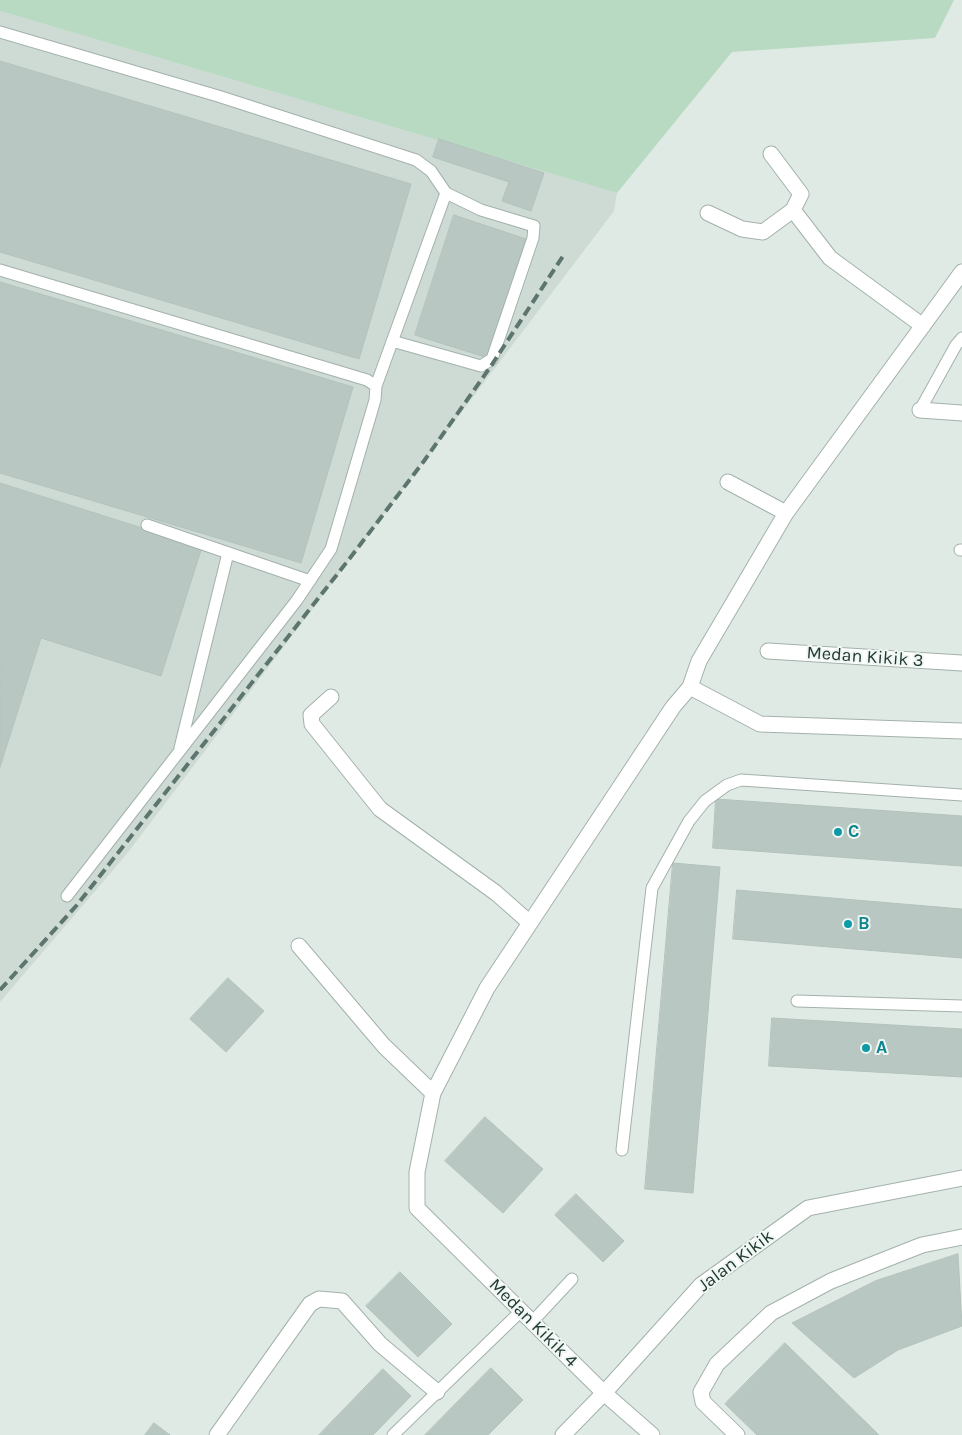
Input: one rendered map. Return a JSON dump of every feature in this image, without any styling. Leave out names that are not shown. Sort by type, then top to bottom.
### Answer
[{"type":"street","points":[[708,213],[742,229],[762,232],[793,210],[801,194],[771,154]]},
{"type":"street","points":[[793,210],[830,258],[923,326]]},
{"type":"street","points":[[299,946],[384,1046],[433,1094],[487,988],[673,707],[690,687],[700,661],[786,513],[962,272]]},
{"type":"street","points":[[920,410],[962,413]]},
{"type":"street","points":[[728,482],[786,513]]},
{"type":"street","name":"Medan Kikik 3","points":[[768,651],[962,663]]},
{"type":"street","points":[[690,687],[760,724],[962,732]]},
{"type":"street","points":[[330,697],[311,715],[312,724],[380,809],[496,893],[530,923]]},
{"type":"street","name":"Medan Kikik 4","points":[[433,1094],[417,1172],[417,1208],[604,1393],[652,1435]]},
{"type":"street","name":"Jalan Kikik","points":[[563,1435],[604,1393],[701,1285],[808,1208],[962,1178]]},
{"type":"street","points":[[737,1435],[703,1402],[702,1392],[717,1364],[772,1313],[840,1278],[922,1245],[962,1237]]},
{"type":"street","points":[[217,1435],[310,1304],[318,1299],[342,1301],[380,1344],[437,1392]]},
{"type":"lane","points":[[0,32],[218,96],[416,160],[431,171],[446,193],[481,210],[534,226],[533,238],[492,359],[481,366],[392,341]]},
{"type":"lane","points":[[67,896],[297,600],[331,549],[374,400],[376,386],[446,193]]},
{"type":"lane","points":[[0,270],[367,380],[376,386]]},
{"type":"lane","points":[[920,410],[962,338]]},
{"type":"lane","points":[[147,525],[310,581]]},
{"type":"lane","points":[[179,753],[228,553]]},
{"type":"lane","points":[[622,1150],[652,888],[689,821],[705,801],[727,784],[741,780],[962,795]]},
{"type":"lane","points":[[797,1001],[962,1006]]},
{"type":"lane","points":[[532,1322],[572,1279]]},
{"type":"lane","points":[[393,1435],[521,1311]]},
{"type":"shaded area","points":[[0,11],[617,193],[614,211],[126,855],[0,1002]]},
{"type":"green space","points":[[0,0],[954,0],[935,38],[732,52],[617,193],[0,11]]},
{"type":"building","points":[[0,61],[411,184],[359,359],[0,252]]},
{"type":"building","points":[[439,139],[544,173],[531,211],[502,201],[509,182],[433,157]]},
{"type":"building","points":[[454,215],[526,239],[488,358],[415,335]]},
{"type":"building","points":[[0,282],[353,387],[301,563],[0,473]]},
{"type":"building","points":[[0,483],[202,547],[161,676],[41,638],[0,767]]},
{"type":"building","name":"C","points":[[716,799],[962,816],[962,866],[713,848]]},
{"type":"building","points":[[673,863],[720,867],[693,1193],[645,1189]]},
{"type":"building","name":"B","points":[[737,890],[962,909],[962,958],[733,939]]},
{"type":"building","points":[[228,978],[264,1011],[226,1052],[190,1019]]},
{"type":"building","name":"A","points":[[772,1018],[962,1029],[962,1077],[769,1066]]},
{"type":"building","points":[[485,1117],[543,1169],[503,1213],[445,1161]]},
{"type":"building","points":[[576,1194],[624,1241],[603,1262],[555,1215]]},
{"type":"building","points":[[958,1254],[962,1326],[898,1350],[854,1378],[792,1323],[875,1281]]},
{"type":"building","points":[[400,1272],[452,1324],[418,1357],[366,1306]]},
{"type":"building","points":[[785,1343],[879,1435],[757,1435],[725,1404]]},
{"type":"building","points":[[491,1368],[523,1400],[488,1435],[425,1435]]},
{"type":"building","points":[[383,1369],[411,1396],[373,1435],[319,1435]]},
{"type":"building","points":[[154,1423],[170,1435],[145,1435]]},
{"type":"railway","points":[[0,990],[77,905],[350,558],[424,461],[491,366],[565,253]]},
{"type":"place","name":"C","points":[[838,832]]},
{"type":"place","name":"B","points":[[848,924]]},
{"type":"place","name":"A","points":[[866,1048]]}]
